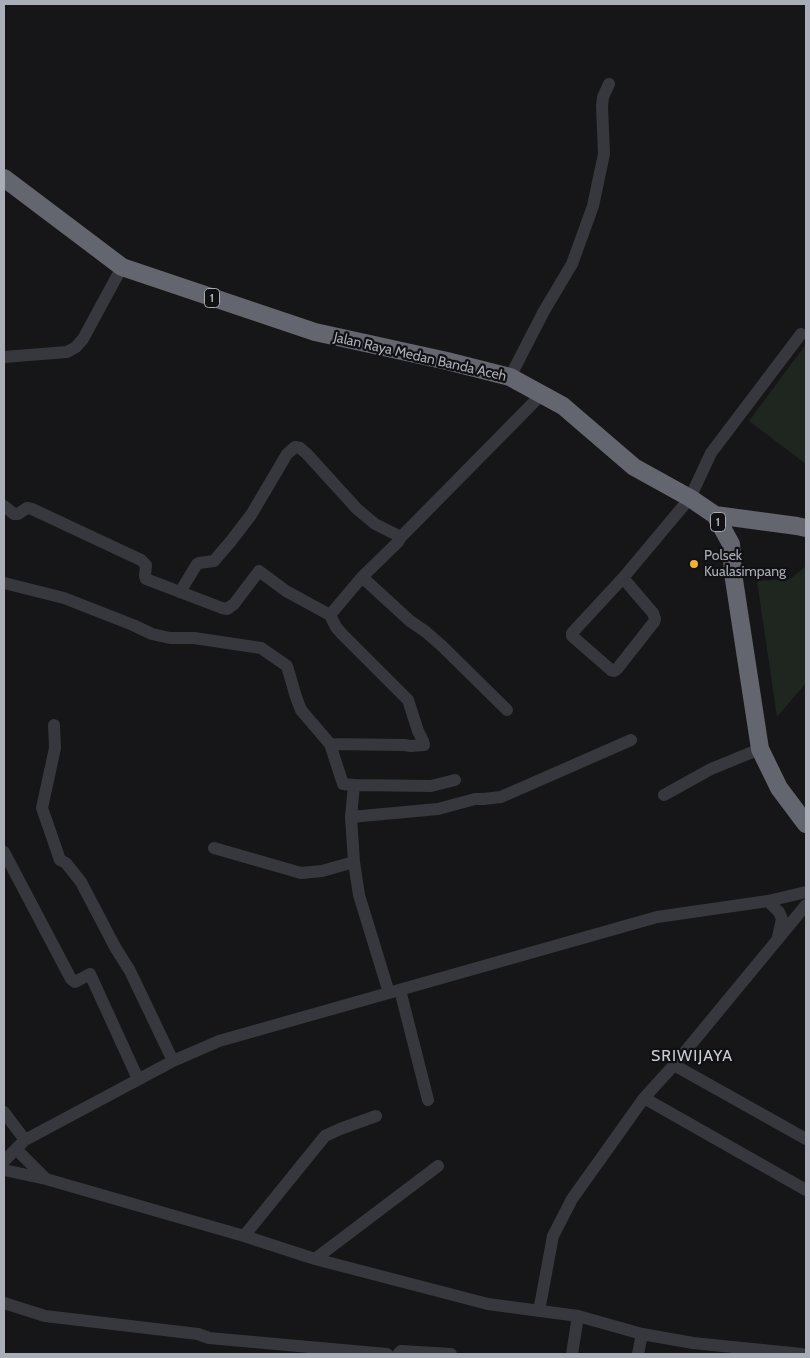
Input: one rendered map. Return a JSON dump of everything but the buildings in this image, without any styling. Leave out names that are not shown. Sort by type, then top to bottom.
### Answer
[{"type":"highway","name":"Jalan Raya Medan Banda Aceh","points":[[4,178],[122,267],[314,332],[510,377],[563,406],[634,467],[690,498],[714,516],[731,544],[733,573],[760,749],[779,788],[806,824]]},
{"type":"highway","points":[[714,516],[806,528]]},
{"type":"highway","points":[[731,544],[752,520]]},
{"type":"street","points":[[510,377],[544,310],[572,264],[594,206],[604,154],[603,97],[609,84]]},
{"type":"street","points":[[4,357],[67,352],[76,347],[83,339],[122,267]]},
{"type":"street","points":[[623,578],[653,613],[655,619],[614,671],[572,634],[623,578],[690,498],[710,453],[801,334]]},
{"type":"street","points":[[330,615],[362,577],[542,394]]},
{"type":"street","points":[[180,592],[197,564],[214,560],[252,515],[287,454],[295,447],[300,448],[307,454],[357,509],[375,524],[401,537]]},
{"type":"street","points":[[4,506],[14,514],[18,514],[25,508],[28,508],[141,560],[146,565],[144,576],[146,579],[227,609],[234,604],[259,571],[286,591],[330,615],[342,634],[408,700],[424,745],[330,744]]},
{"type":"street","points":[[362,577],[410,621],[442,646],[507,710]]},
{"type":"street","points":[[4,583],[64,598],[152,634],[170,638],[194,638],[262,648],[287,666],[301,710],[330,744],[343,784],[431,786],[455,780]]},
{"type":"street","points":[[54,725],[55,748],[42,808],[60,860],[66,863],[81,882],[115,947],[130,971],[172,1061]]},
{"type":"street","points":[[351,818],[438,809],[475,799],[502,797],[631,740]]},
{"type":"street","points":[[664,795],[711,769],[760,749]]},
{"type":"street","points":[[354,785],[351,818],[354,862],[359,895],[394,991],[428,1100]]},
{"type":"street","points":[[214,848],[301,873],[322,871],[354,862]]},
{"type":"street","points":[[4,852],[72,979],[75,982],[90,974],[138,1079]]},
{"type":"street","points":[[4,1162],[20,1144],[172,1061],[219,1041],[657,917],[768,901],[806,892]]},
{"type":"street","points":[[768,901],[779,912],[782,919],[777,940]]},
{"type":"street","points":[[539,1311],[553,1236],[572,1199],[644,1098],[674,1065],[806,905]]},
{"type":"street","points":[[674,1065],[806,1139]]},
{"type":"street","points":[[644,1098],[806,1190]]},
{"type":"street","points":[[4,1112],[20,1144],[46,1179]]},
{"type":"street","points":[[244,1236],[325,1136],[345,1126],[376,1116]]},
{"type":"street","points":[[315,1259],[438,1166]]},
{"type":"street","points":[[4,1170],[46,1179],[244,1236],[315,1259],[488,1304],[578,1316],[642,1334],[693,1343],[802,1354]]},
{"type":"street","points":[[4,1303],[45,1316],[198,1334],[208,1338],[283,1350],[387,1354]]},
{"type":"street","points":[[572,1354],[578,1316]]},
{"type":"street","points":[[638,1354],[642,1334]]},
{"type":"street","points":[[398,1354],[401,1351],[451,1354]]},
{"type":"shaded area","points":[[806,344],[806,464],[749,421]]},
{"type":"shaded area","points":[[806,566],[806,683],[777,717],[757,581],[790,579]]},
{"type":"place","name":"Polsek Kualasimpang","points":[[694,564]]},
{"type":"district","name":"SRIWIJAYA","points":[[692,1056]]}]
